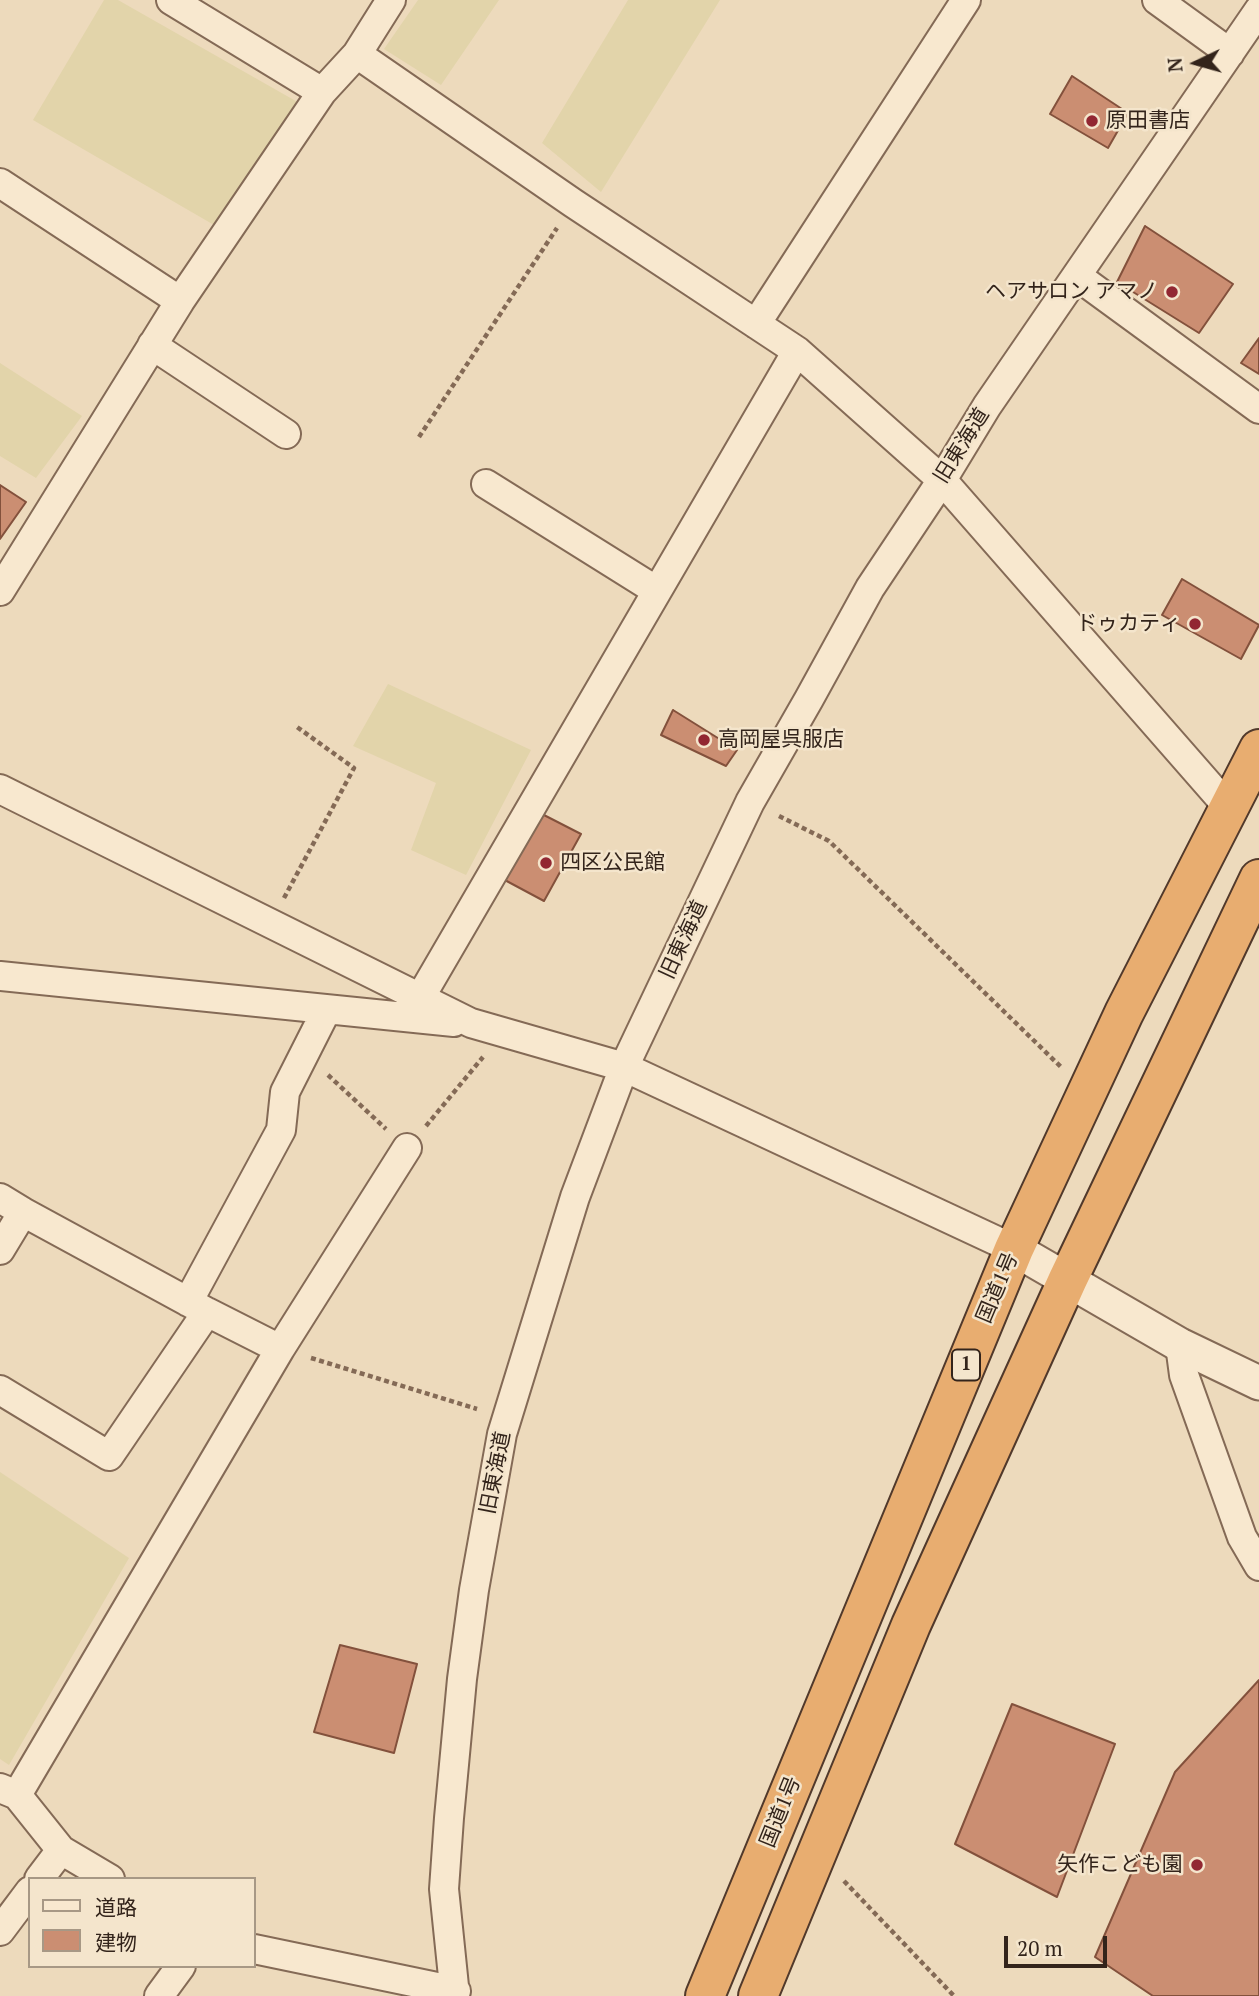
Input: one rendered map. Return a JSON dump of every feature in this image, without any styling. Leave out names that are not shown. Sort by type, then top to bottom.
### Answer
[{"type":"highway","name":"国道1号","points":[[705,1996],[1014,1249],[1124,1013],[1259,749]]},
{"type":"highway","points":[[758,1996],[911,1625],[1068,1279],[1259,879]]},
{"type":"street","points":[[171,0],[322,92]]},
{"type":"street","points":[[0,591],[180,301],[322,92],[357,54],[391,0]]},
{"type":"street","points":[[756,324],[966,0]]},
{"type":"street","points":[[1157,0],[1230,53]]},
{"type":"street","name":"旧東海道","points":[[455,1994],[444,1889],[449,1818],[462,1679],[474,1590],[502,1434],[575,1197],[624,1067],[750,802],[870,588],[942,480],[987,406],[1259,10]]},
{"type":"street","points":[[357,54],[573,204],[797,351],[942,480],[1229,808]]},
{"type":"street","points":[[0,183],[180,301]]},
{"type":"street","points":[[1077,276],[1259,409]]},
{"type":"street","points":[[152,345],[286,434]]},
{"type":"street","points":[[420,998],[797,351]]},
{"type":"street","points":[[485,484],[657,591]]},
{"type":"street","points":[[0,789],[471,1023],[624,1067],[1014,1249],[1180,1345],[1259,1383]]},
{"type":"street","points":[[0,976],[471,1023]]},
{"type":"street","points":[[0,1390],[109,1456],[197,1307],[281,1130],[285,1092],[327,1009]]},
{"type":"street","points":[[107,1877],[61,1850],[8,1792],[407,1148]]},
{"type":"street","points":[[0,1250],[11,1205],[197,1307],[280,1349]]},
{"type":"street","points":[[1180,1345],[1188,1388],[1242,1537],[1259,1566]]},
{"type":"street","points":[[41,1877],[61,1850]]},
{"type":"street","points":[[0,1931],[28,1894]]},
{"type":"street","points":[[256,1950],[455,1994]]},
{"type":"street","points":[[159,1996],[180,1968]]},
{"type":"path","points":[[419,437],[573,204]]},
{"type":"path","points":[[270,924],[354,768],[297,727]]},
{"type":"path","points":[[750,802],[829,841],[1087,1092]]},
{"type":"path","points":[[305,1053],[407,1148],[503,1033]]},
{"type":"path","points":[[280,1349],[507,1419]]},
{"type":"path","points":[[817,1853],[954,1996]]},
{"type":"shaded area","points":[[104,0],[118,0],[301,104],[214,225],[33,120]]},
{"type":"shaded area","points":[[418,0],[499,0],[441,85],[384,49]]},
{"type":"shaded area","points":[[628,0],[720,0],[601,192],[542,143]]},
{"type":"shaded area","points":[[0,363],[82,416],[36,478],[0,456]]},
{"type":"shaded area","points":[[388,684],[531,750],[466,875],[411,850],[436,783],[353,746]]},
{"type":"shaded area","points":[[0,1472],[129,1558],[9,1765],[0,1759]]},
{"type":"building","points":[[1072,76],[1128,113],[1108,148],[1050,114]]},
{"type":"building","points":[[1145,226],[1233,284],[1199,333],[1117,282]]},
{"type":"building","points":[[1259,338],[1259,374],[1241,363]]},
{"type":"building","points":[[0,485],[26,502],[0,539]]},
{"type":"building","points":[[1182,579],[1259,625],[1241,659],[1162,615]]},
{"type":"building","points":[[673,710],[737,750],[726,766],[661,735]]},
{"type":"building","points":[[540,813],[581,834],[544,901],[501,878]]},
{"type":"building","points":[[340,1645],[417,1664],[394,1753],[314,1732]]},
{"type":"building","name":"矢作こども園","points":[[1259,1680],[1259,1996],[1153,1996],[1095,1957],[1175,1772]]},
{"type":"building","points":[[1012,1704],[1115,1744],[1057,1897],[955,1844]]},
{"type":"place","name":"原田書店","points":[[1092,121]]},
{"type":"place","name":"ヘアサロン アマノ","points":[[1172,292]]},
{"type":"place","name":"ドゥカティ","points":[[1195,624]]},
{"type":"place","name":"高岡屋呉服店","points":[[704,740]]},
{"type":"place","name":"四区公民館","points":[[546,863]]},
{"type":"place","name":"矢作こども園","points":[[1197,1865]]}]
